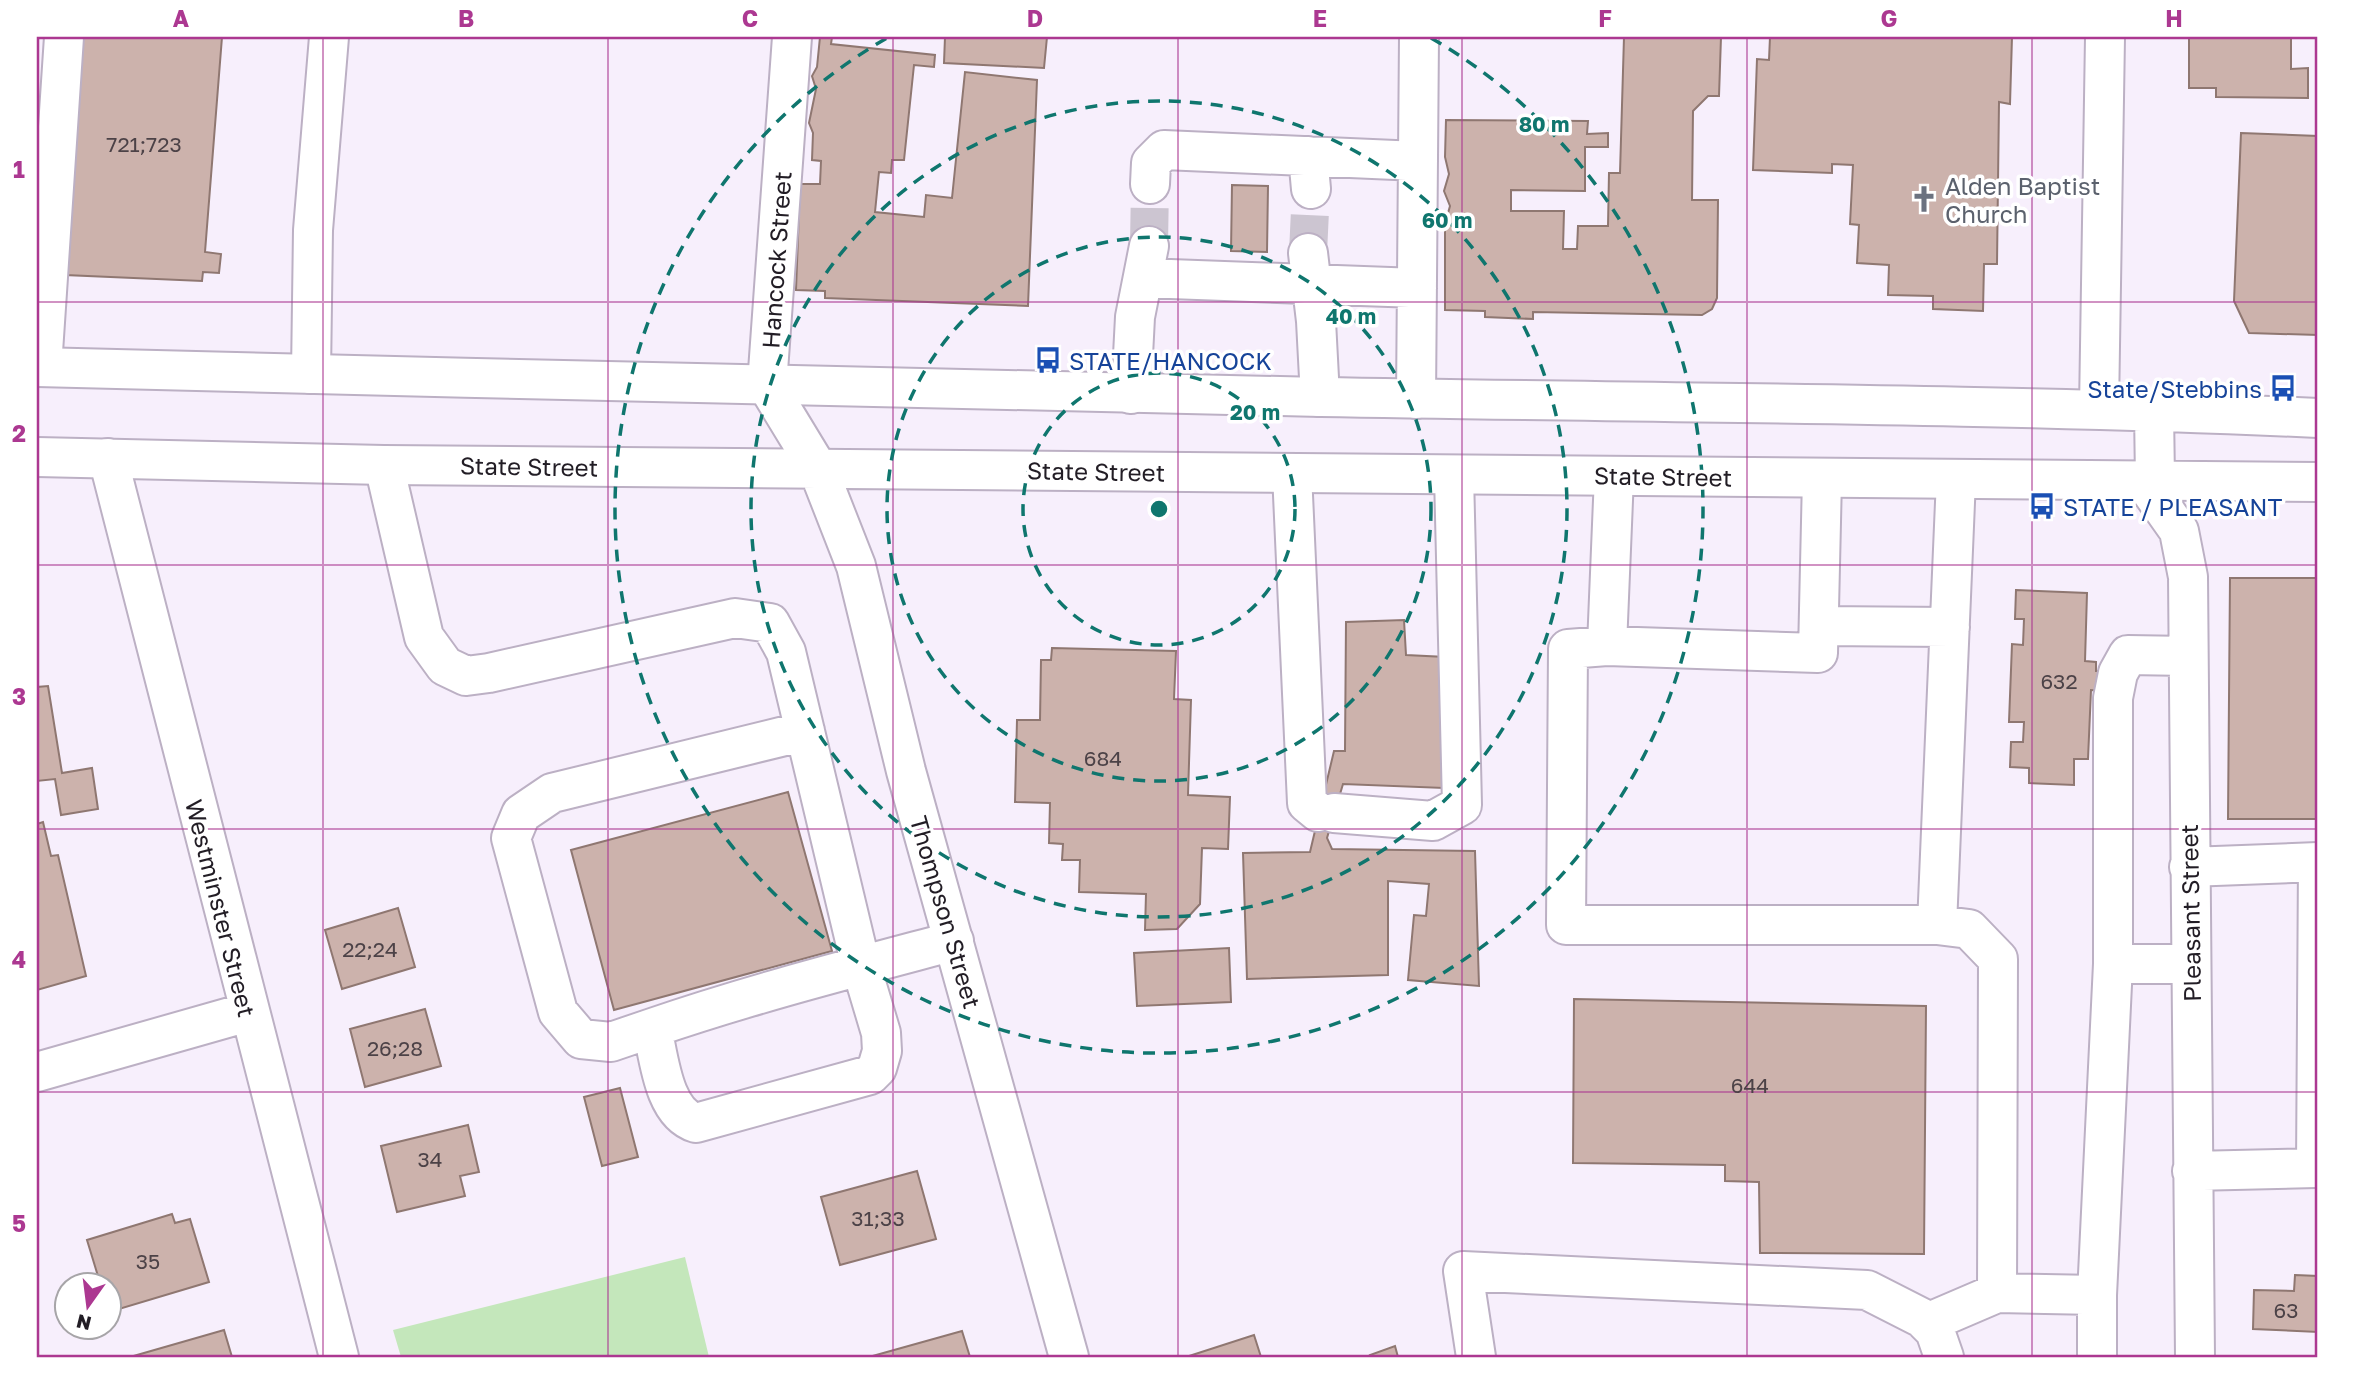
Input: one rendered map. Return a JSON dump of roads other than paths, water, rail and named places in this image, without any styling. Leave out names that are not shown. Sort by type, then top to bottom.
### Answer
[{"type":"main road","points":[[65,37],[39,367],[1131,394],[2099,408],[2318,418]]},
{"type":"main road","points":[[311,374],[313,230],[329,37]]},
{"type":"main road","name":"Hancock Street","points":[[767,385],[792,37]]},
{"type":"main road","points":[[1416,399],[1419,37]]},
{"type":"main road","points":[[2099,408],[2105,37]]},
{"type":"main road","points":[[1150,184],[1151,163],[1164,150],[1310,172],[1418,161]]},
{"type":"main road","points":[[1131,394],[1135,317],[1146,262],[1310,269],[1417,288]]},
{"type":"main road","points":[[1310,269],[1320,397]]},
{"type":"main road","points":[[767,385],[818,469]]},
{"type":"main road","points":[[2149,480],[2154,411]]},
{"type":"main road","name":"State Street","points":[[37,457],[384,465],[2318,482]]},
{"type":"main road","name":"Westminster Street","points":[[108,458],[338,1357]]},
{"type":"main road","points":[[384,465],[424,637],[445,666],[466,676],[735,618],[770,623],[786,652],[881,1042],[880,1059],[870,1075],[695,1123],[682,1119],[673,1105],[652,1028]]},
{"type":"main road","name":"Thompson Street","points":[[818,469],[856,566],[906,771],[1069,1357]]},
{"type":"main road","points":[[1292,473],[1307,803],[1326,813],[1433,821],[1462,805],[1454,475]]},
{"type":"main road","points":[[1607,646],[1614,476]]},
{"type":"main road","points":[[1822,478],[1818,653],[1607,646],[1568,649],[1566,926],[1937,926],[1969,929],[1998,959],[1997,1293]]},
{"type":"main road","points":[[1937,926],[1956,479]]},
{"type":"main road","name":"Pleasant Street","points":[[2149,480],[2179,531],[2188,577],[2195,1357]]},
{"type":"main road","points":[[1819,626],[1950,627]]},
{"type":"main road","points":[[2097,1357],[2096,1295],[2113,964],[2113,698],[2118,673],[2128,655],[2188,656]]},
{"type":"main road","points":[[805,731],[552,793],[521,814],[511,838],[558,1012],[581,1039],[611,1042],[861,966],[954,941]]},
{"type":"main road","points":[[2189,867],[2318,862],[2316,1168],[2192,1171]]},
{"type":"main road","points":[[2113,964],[2190,964]]},
{"type":"main road","points":[[37,1072],[248,1012]]},
{"type":"main road","points":[[1476,1357],[1462,1271],[1867,1290],[1927,1323],[1935,1331],[1944,1357]]},
{"type":"main road","points":[[1927,1323],[1997,1293],[2096,1295]]},
{"type":"tunnel","points":[[1149,246],[1150,184]]},
{"type":"tunnel","points":[[1308,253],[1311,189]]},
{"type":"place","name":"Alden Baptist Church","points":[[1924,199]]},
{"type":"place","name":"STATE/HANCOCK","points":[[1048,360]]},
{"type":"place","name":"State/Stebbins","points":[[2283,388]]},
{"type":"place","name":"STATE / PLEASANT","points":[[2042,506]]}]
